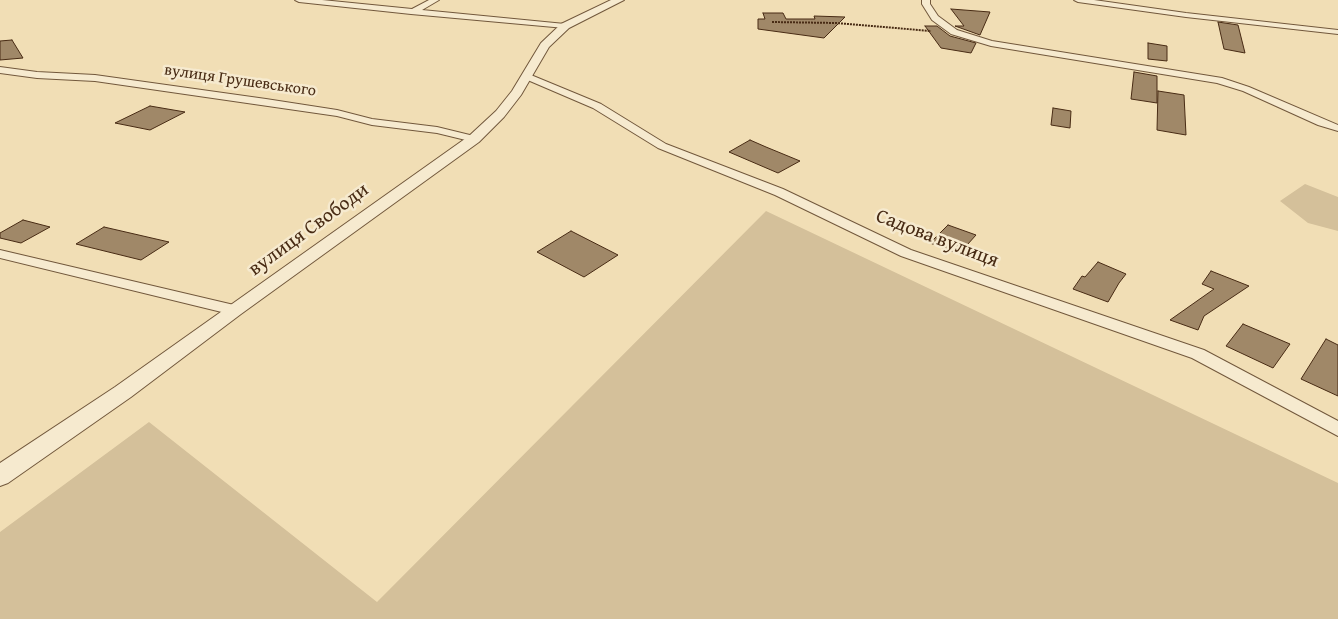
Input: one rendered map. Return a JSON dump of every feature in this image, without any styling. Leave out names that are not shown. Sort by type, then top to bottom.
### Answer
[{"type":"street","points":[[299,0],[565,26]]},
{"type":"street","points":[[411,12],[434,0]]},
{"type":"street","name":"вулиця Свободи","points":[[0,476],[123,392],[234,310],[474,139],[500,114],[545,45],[565,26],[619,0]]},
{"type":"street","points":[[926,0],[926,4],[936,18],[954,32],[991,43],[1219,80],[1246,89],[1322,123],[1338,128]]},
{"type":"street","points":[[1078,0],[1186,15],[1338,32]]},
{"type":"street","name":"вулиця Грушевського","points":[[0,70],[37,75],[95,78],[257,101],[337,113],[372,122],[437,130],[474,139]]},
{"type":"street","name":"Садова вулиця","points":[[526,76],[597,106],[662,146],[779,192],[906,253],[1198,354],[1338,429]]},
{"type":"street","points":[[0,254],[234,310]]},
{"type":"path","points":[[772,22],[836,23],[954,32]]},
{"type":"shaded area","points":[[1305,184],[1338,197],[1338,231],[1308,223],[1280,201]]},
{"type":"shaded area","points":[[766,211],[1338,483],[1338,619],[0,619],[0,532],[149,422],[377,602]]},
{"type":"building","points":[[951,9],[990,12],[980,35],[955,26],[964,26]]},
{"type":"building","points":[[763,13],[783,13],[786,19],[815,19],[814,16],[845,17],[824,38],[758,29],[758,19],[765,19]]},
{"type":"building","points":[[1218,22],[1238,25],[1245,53],[1224,49]]},
{"type":"building","points":[[925,26],[937,26],[950,36],[976,43],[971,53],[941,48]]},
{"type":"building","points":[[12,40],[23,58],[0,60],[0,41]]},
{"type":"building","points":[[1148,43],[1167,46],[1167,61],[1148,59]]},
{"type":"building","points":[[1134,72],[1157,76],[1157,103],[1131,99]]},
{"type":"building","points":[[1158,91],[1184,95],[1186,135],[1157,130]]},
{"type":"building","points":[[150,106],[185,112],[150,130],[115,123]]},
{"type":"building","points":[[1053,108],[1071,111],[1070,128],[1051,125]]},
{"type":"building","points":[[750,140],[800,161],[778,173],[729,152]]},
{"type":"building","points":[[23,220],[50,227],[21,243],[0,238],[0,233]]},
{"type":"building","points":[[948,225],[976,235],[959,254],[930,243]]},
{"type":"building","points":[[104,227],[169,242],[141,260],[76,244]]},
{"type":"building","points":[[571,231],[618,255],[584,277],[537,252]]},
{"type":"building","points":[[1098,262],[1126,274],[1108,302],[1073,289],[1082,276],[1085,277]]},
{"type":"building","points":[[1211,271],[1249,286],[1204,316],[1198,330],[1170,320],[1214,289],[1202,284]]},
{"type":"building","points":[[1243,324],[1290,344],[1273,368],[1226,346]]},
{"type":"building","points":[[1326,339],[1338,345],[1338,396],[1301,379]]}]
